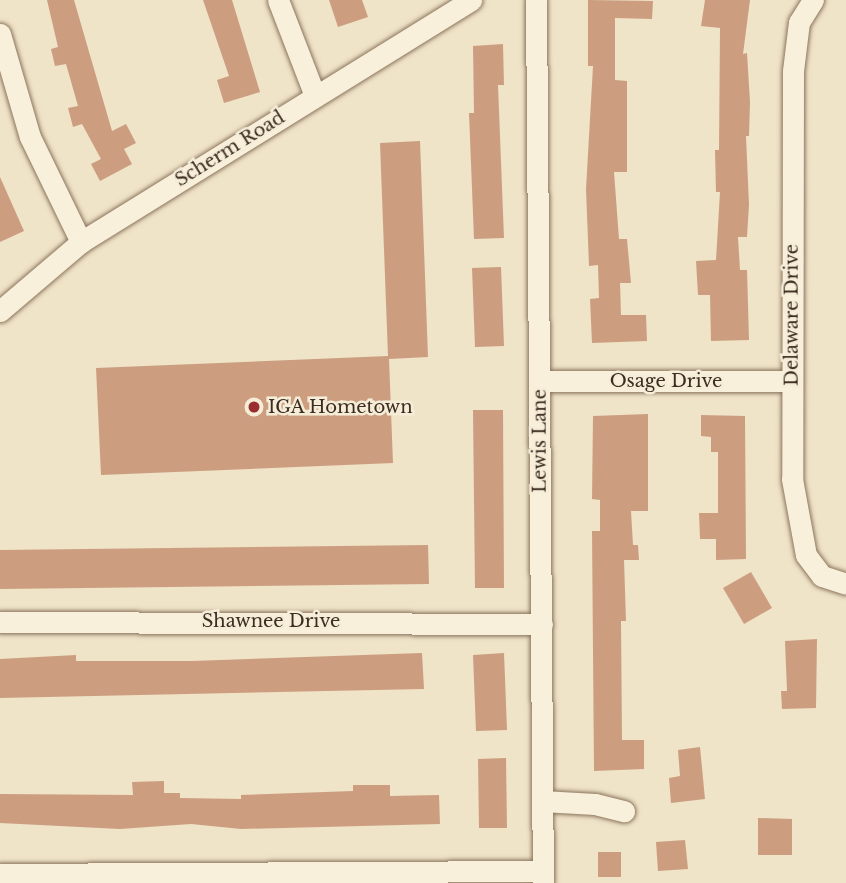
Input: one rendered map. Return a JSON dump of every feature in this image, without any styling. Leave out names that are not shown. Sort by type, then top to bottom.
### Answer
[{"type":"street","points":[[278,0],[315,96]]},
{"type":"street","name":"Scherm Road","points":[[0,311],[81,242],[471,0]]},
{"type":"street","name":"Lewis Lane","points":[[536,0],[543,877]]},
{"type":"street","name":"Delaware Drive","points":[[813,0],[799,22],[793,71],[792,479],[803,547],[821,576],[846,583]]},
{"type":"street","points":[[0,34],[30,136],[81,242]]},
{"type":"street","name":"Osage Drive","points":[[540,381],[792,382]]},
{"type":"street","name":"Shawnee Drive","points":[[0,622],[542,624]]},
{"type":"street","points":[[542,801],[596,804],[624,811]]},
{"type":"street","points":[[0,874],[543,877]]},
{"type":"building","points":[[47,0],[74,0],[112,131],[126,124],[136,143],[124,149],[132,164],[100,181],[91,164],[101,159],[82,124],[73,127],[68,108],[78,106],[66,64],[55,66],[51,49],[58,47]]},
{"type":"building","points":[[203,0],[232,0],[260,92],[224,103],[217,80],[229,76]]},
{"type":"building","points":[[329,0],[362,0],[368,17],[338,27]]},
{"type":"building","points":[[588,0],[653,1],[652,19],[615,18],[615,80],[627,81],[627,172],[614,172],[619,239],[627,239],[631,283],[620,283],[621,315],[646,315],[647,341],[592,343],[590,299],[599,298],[598,265],[589,266],[586,189],[593,66],[588,66]]},
{"type":"building","points":[[705,0],[750,0],[743,54],[747,53],[750,102],[749,136],[746,136],[749,205],[747,237],[738,237],[740,270],[747,270],[749,340],[711,341],[710,295],[698,295],[696,261],[716,260],[720,192],[716,192],[715,150],[719,150],[720,28],[701,26]]},
{"type":"building","points":[[503,44],[504,85],[498,85],[504,238],[474,239],[469,113],[474,113],[473,46]]},
{"type":"building","points":[[420,141],[428,357],[389,359],[393,463],[101,475],[96,368],[388,356],[380,143]]},
{"type":"building","points":[[0,177],[24,231],[0,242]]},
{"type":"building","points":[[501,267],[504,346],[475,347],[472,268]]},
{"type":"building","points":[[473,410],[503,410],[504,588],[475,588]]},
{"type":"building","points":[[648,414],[648,511],[631,511],[633,545],[638,545],[639,560],[624,560],[626,621],[621,621],[622,740],[644,740],[644,769],[594,771],[592,531],[600,531],[600,500],[592,499],[593,416]]},
{"type":"building","points":[[701,415],[745,416],[746,559],[716,560],[716,539],[700,539],[699,513],[718,513],[718,452],[711,452],[711,437],[701,436]]},
{"type":"building","points":[[428,545],[429,584],[0,589],[0,550]]},
{"type":"building","points":[[751,572],[772,608],[744,624],[723,588]]},
{"type":"building","points":[[817,639],[816,708],[782,709],[781,691],[787,691],[785,641]]},
{"type":"building","points":[[422,653],[424,689],[0,698],[0,659],[76,655],[76,661],[192,661]]},
{"type":"building","points":[[504,653],[507,730],[476,731],[473,655]]},
{"type":"building","points":[[700,747],[705,799],[671,803],[669,778],[680,776],[678,750]]},
{"type":"building","points":[[506,758],[507,828],[479,828],[478,759]]},
{"type":"building","points":[[164,781],[164,793],[180,793],[180,798],[241,799],[241,795],[353,791],[353,785],[390,785],[390,796],[439,795],[440,824],[241,829],[191,824],[120,829],[0,823],[0,794],[133,795],[132,782]]},
{"type":"building","points":[[758,818],[792,819],[792,855],[758,855]]},
{"type":"building","points":[[685,840],[688,869],[658,871],[656,842]]},
{"type":"building","points":[[598,852],[621,852],[621,877],[598,877]]},
{"type":"place","name":"IGA Hometown","points":[[254,407]]}]
